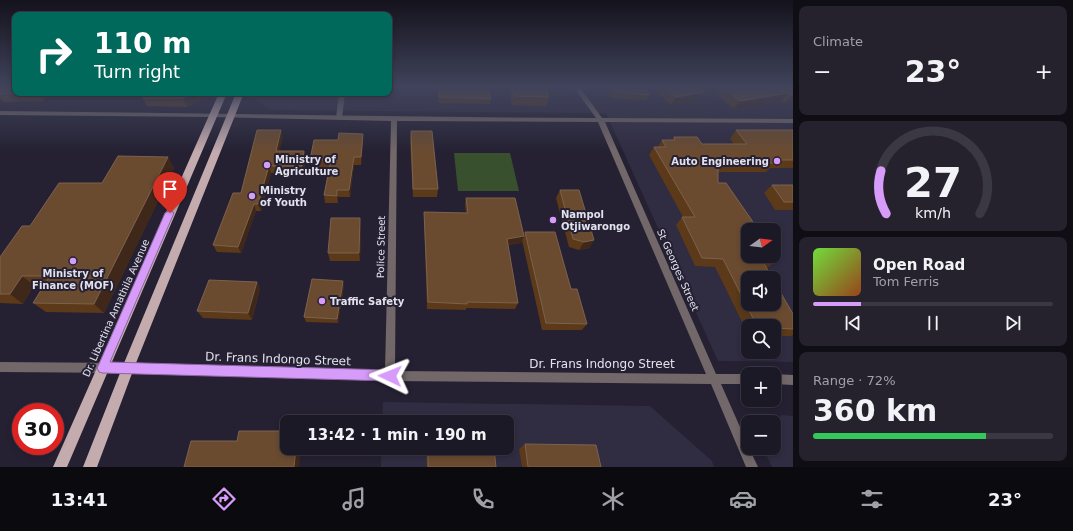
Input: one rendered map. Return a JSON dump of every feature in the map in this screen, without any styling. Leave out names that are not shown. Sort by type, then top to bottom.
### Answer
[{"type":"main road","name":"Dr. Libertina Amathila Avenue","points":[[60,467],[216,108]]},
{"type":"main road","points":[[90,467],[128,368],[234,108]]},
{"type":"street","points":[[339,118],[340,108]]},
{"type":"street","name":"St Georges Street","points":[[592,108],[601,121],[752,467]]},
{"type":"street","points":[[0,113],[213,115],[394,120],[793,122]]},
{"type":"street","name":"Police Street","points":[[390,376],[394,120]]},
{"type":"street","name":"Dr. Frans Indongo Street","points":[[0,367],[128,368],[390,376],[741,379]]},
{"type":"street","points":[[781,379],[793,380]]},
{"type":"shaded area","points":[[267,108],[793,108],[793,362],[718,361],[606,113],[270,110]]},
{"type":"shaded area","points":[[383,402],[650,406],[712,461],[714,467],[381,467],[381,455],[514,455],[514,415],[382,415]]},
{"type":"shaded area","points":[[781,415],[793,416],[793,467],[772,467],[766,455],[781,455]]},
{"type":"green space","points":[[454,153],[510,153],[519,191],[458,191]]},
{"type":"building","points":[[257,130],[281,130],[276,151],[304,151],[302,166],[269,166],[258,204],[254,204],[238,247],[213,245],[233,193],[241,193]]},
{"type":"building","points":[[736,130],[793,130],[793,160],[772,160],[774,163],[715,163],[718,167],[718,183],[726,183],[754,223],[741,223],[741,263],[764,263],[768,271],[741,271],[741,294],[723,259],[702,258],[682,217],[695,217],[654,147],[666,147],[662,140],[675,140],[674,137],[697,137],[702,144],[747,144]]},
{"type":"building","points":[[411,131],[432,131],[438,189],[413,189]]},
{"type":"building","points":[[339,133],[363,134],[361,157],[354,157],[349,190],[337,190],[337,196],[324,195],[331,160],[310,160],[314,140],[338,140]]},
{"type":"building","name":"Ministry of Finance (MOF)","points":[[118,156],[168,157],[94,304],[33,303],[50,276],[22,276],[10,294],[0,294],[0,257],[22,226],[30,226],[59,183],[102,183]]},
{"type":"building","points":[[772,185],[793,185],[793,202],[784,202]]},
{"type":"building","points":[[560,190],[579,190],[594,240],[584,242],[573,239]]},
{"type":"building","points":[[466,198],[515,198],[524,236],[507,239],[518,303],[467,302],[467,304],[428,302],[424,212],[468,213]]},
{"type":"building","points":[[331,218],[360,218],[359,253],[328,253]]},
{"type":"building","points":[[525,232],[555,232],[571,289],[577,289],[587,324],[546,323]]},
{"type":"building","points":[[312,279],[343,281],[337,319],[304,317]]},
{"type":"building","points":[[209,280],[257,282],[248,313],[197,311]]},
{"type":"building","points":[[781,293],[793,314],[793,329],[781,328],[781,319],[753,319],[749,311],[781,311]]},
{"type":"building","points":[[239,431],[280,431],[280,455],[295,455],[294,467],[184,467],[191,441],[237,441]]},
{"type":"building","points":[[525,444],[596,445],[601,467],[528,467]]},
{"type":"building","points":[[428,455],[495,455],[496,467],[428,467]]},
{"type":"place","name":"Auto Engineering","points":[[777,161]]},
{"type":"place","name":"Ministry of Agriculture","points":[[267,165]]},
{"type":"place","name":"Ministry of Youth","points":[[252,196]]},
{"type":"place","name":"Nampol Otjiwarongo","points":[[553,220]]},
{"type":"place","name":"Ministry of Finance (MOF)","points":[[73,261]]},
{"type":"place","name":"Traffic Safety","points":[[322,301]]},
{"type":"route","points":[[170,213],[102,368],[390,376]]}]
